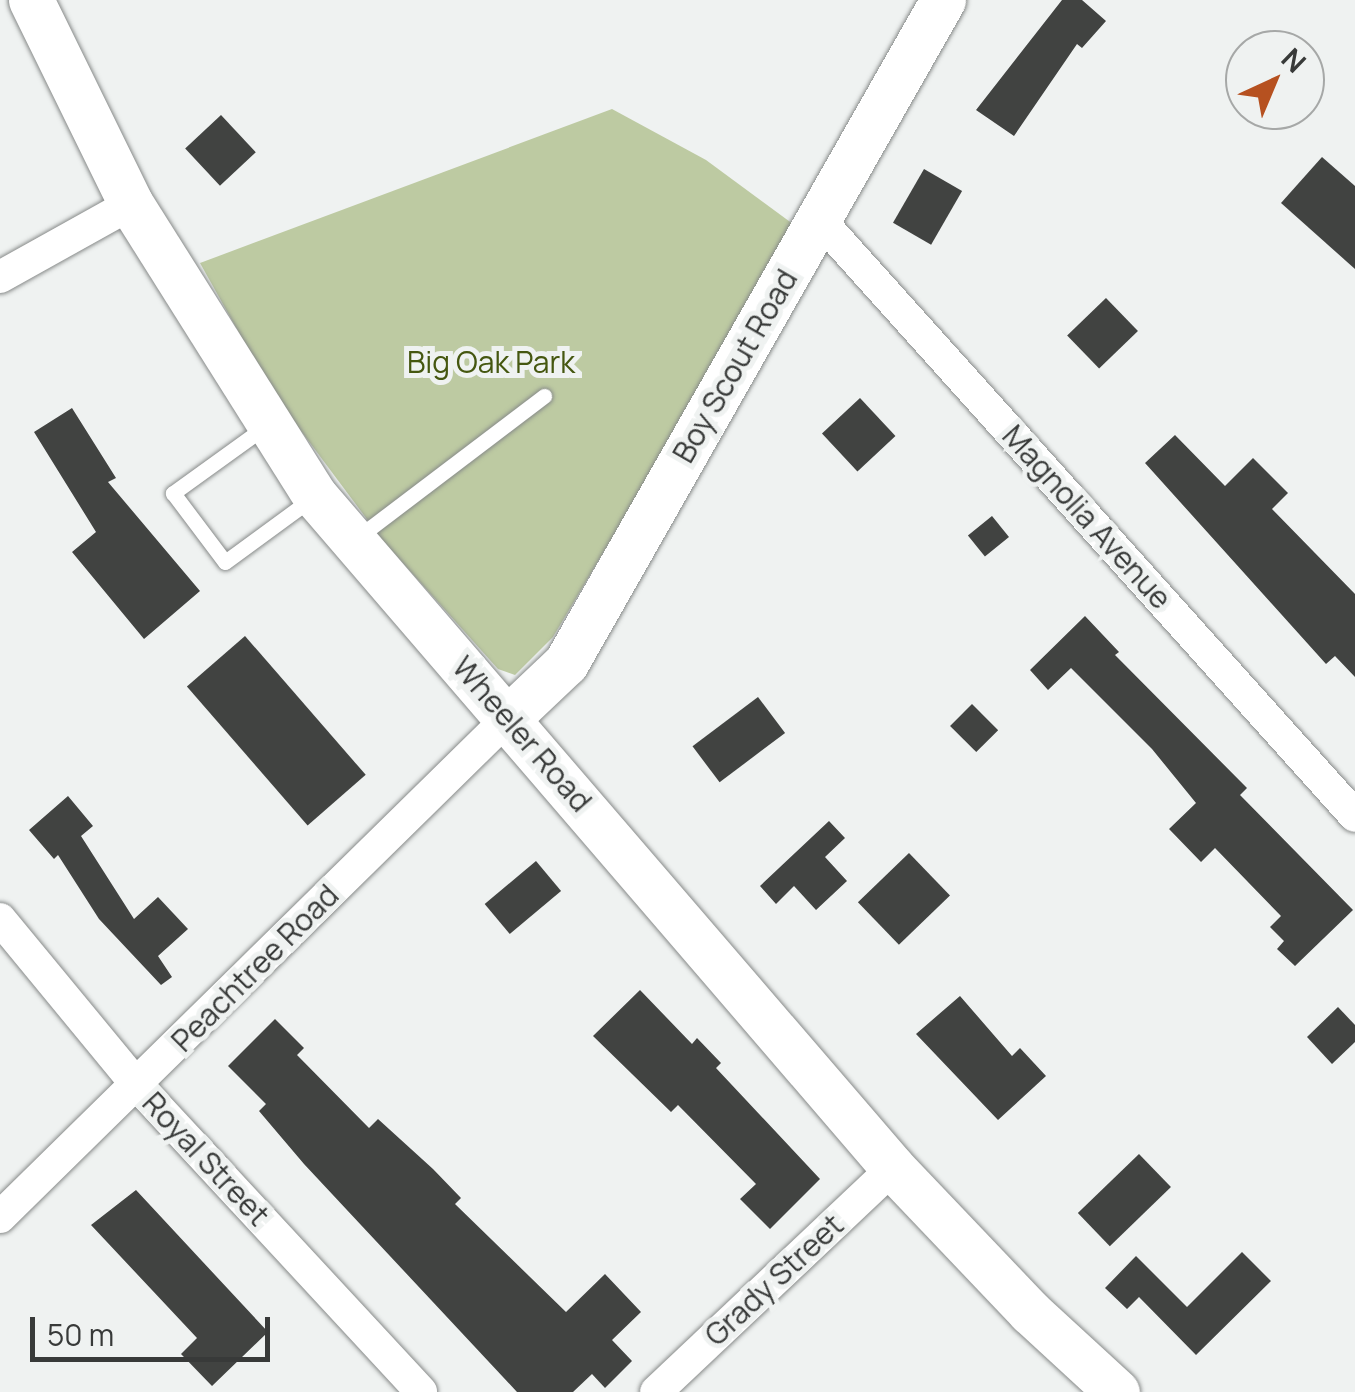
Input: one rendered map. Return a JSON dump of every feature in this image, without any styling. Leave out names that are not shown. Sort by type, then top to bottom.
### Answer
[{"type":"street","name":"Wheeler Road","points":[[31,0],[132,204],[266,426],[315,496],[893,1168],[1030,1312],[1117,1392]]},
{"type":"street","name":"Boy Scout Road","points":[[508,717],[566,663],[944,0]]},
{"type":"street","points":[[0,277],[132,204]]},
{"type":"street","name":"Magnolia Avenue","points":[[820,218],[1355,816]]},
{"type":"street","name":"Peachtree Road","points":[[0,1217],[508,717]]},
{"type":"street","name":"Royal Street","points":[[0,919],[138,1084],[421,1392]]},
{"type":"street","name":"Grady Street","points":[[656,1392],[893,1168]]},
{"type":"lane","points":[[354,540],[544,396]]},
{"type":"lane","points":[[266,426],[174,493],[225,562],[315,496]]},
{"type":"green space","name":"Big Oak Park","points":[[612,109],[706,160],[797,227],[553,637],[515,675],[498,669],[384,542],[272,392],[200,263]]},
{"type":"building","points":[[1062,0],[1082,0],[1106,21],[1082,48],[1077,44],[1014,136],[976,110]]},
{"type":"building","points":[[221,115],[256,152],[220,186],[185,148]]},
{"type":"building","points":[[1322,157],[1355,186],[1355,269],[1281,203]]},
{"type":"building","points":[[924,169],[962,191],[931,245],[893,223]]},
{"type":"building","points":[[1106,298],[1138,331],[1099,369],[1067,336]]},
{"type":"building","points":[[860,398],[895,436],[857,471],[822,433]]},
{"type":"building","points":[[72,408],[116,478],[108,482],[200,591],[144,639],[72,552],[96,532],[34,432]]},
{"type":"building","points":[[1175,435],[1225,486],[1253,458],[1288,493],[1272,509],[1355,594],[1355,677],[1335,656],[1326,664],[1145,463]]},
{"type":"building","points":[[992,516],[1009,537],[985,556],[968,536]]},
{"type":"building","points":[[1085,616],[1119,652],[1115,655],[1247,788],[1240,795],[1353,910],[1295,966],[1277,949],[1284,941],[1270,927],[1281,916],[1215,848],[1201,862],[1169,829],[1196,803],[1152,749],[1071,668],[1048,690],[1030,670]]},
{"type":"building","points":[[245,636],[366,775],[308,825],[187,687]]},
{"type":"building","points":[[758,697],[785,733],[720,782],[693,746]]},
{"type":"building","points":[[972,704],[998,730],[976,752],[950,726]]},
{"type":"building","points":[[68,796],[93,826],[81,836],[134,919],[158,897],[188,929],[158,956],[172,977],[161,985],[99,919],[58,855],[54,859],[29,830]]},
{"type":"building","points":[[829,821],[845,838],[825,857],[847,881],[816,910],[794,886],[776,904],[760,886]]},
{"type":"building","points":[[909,853],[950,895],[899,945],[858,902]]},
{"type":"building","points":[[536,861],[561,891],[510,934],[485,904]]},
{"type":"building","points":[[640,990],[692,1044],[697,1038],[721,1063],[716,1068],[820,1179],[770,1229],[740,1199],[756,1184],[678,1105],[671,1112],[593,1036]]},
{"type":"building","points":[[960,996],[1012,1056],[1020,1048],[1046,1076],[998,1120],[916,1034]]},
{"type":"building","points":[[1338,1007],[1355,1025],[1355,1042],[1332,1064],[1307,1037]]},
{"type":"building","points":[[275,1019],[304,1048],[297,1055],[369,1128],[378,1119],[433,1169],[461,1198],[455,1204],[566,1312],[605,1274],[641,1312],[612,1340],[632,1361],[605,1388],[592,1374],[573,1392],[517,1392],[304,1164],[259,1111],[266,1104],[228,1066]]},
{"type":"building","points":[[1139,1154],[1171,1187],[1110,1246],[1078,1213]]},
{"type":"building","points":[[136,1190],[268,1332],[212,1386],[181,1354],[197,1338],[91,1225]]},
{"type":"building","points":[[1242,1252],[1271,1281],[1196,1355],[1139,1297],[1127,1309],[1105,1288],[1136,1256],[1187,1307]]}]
